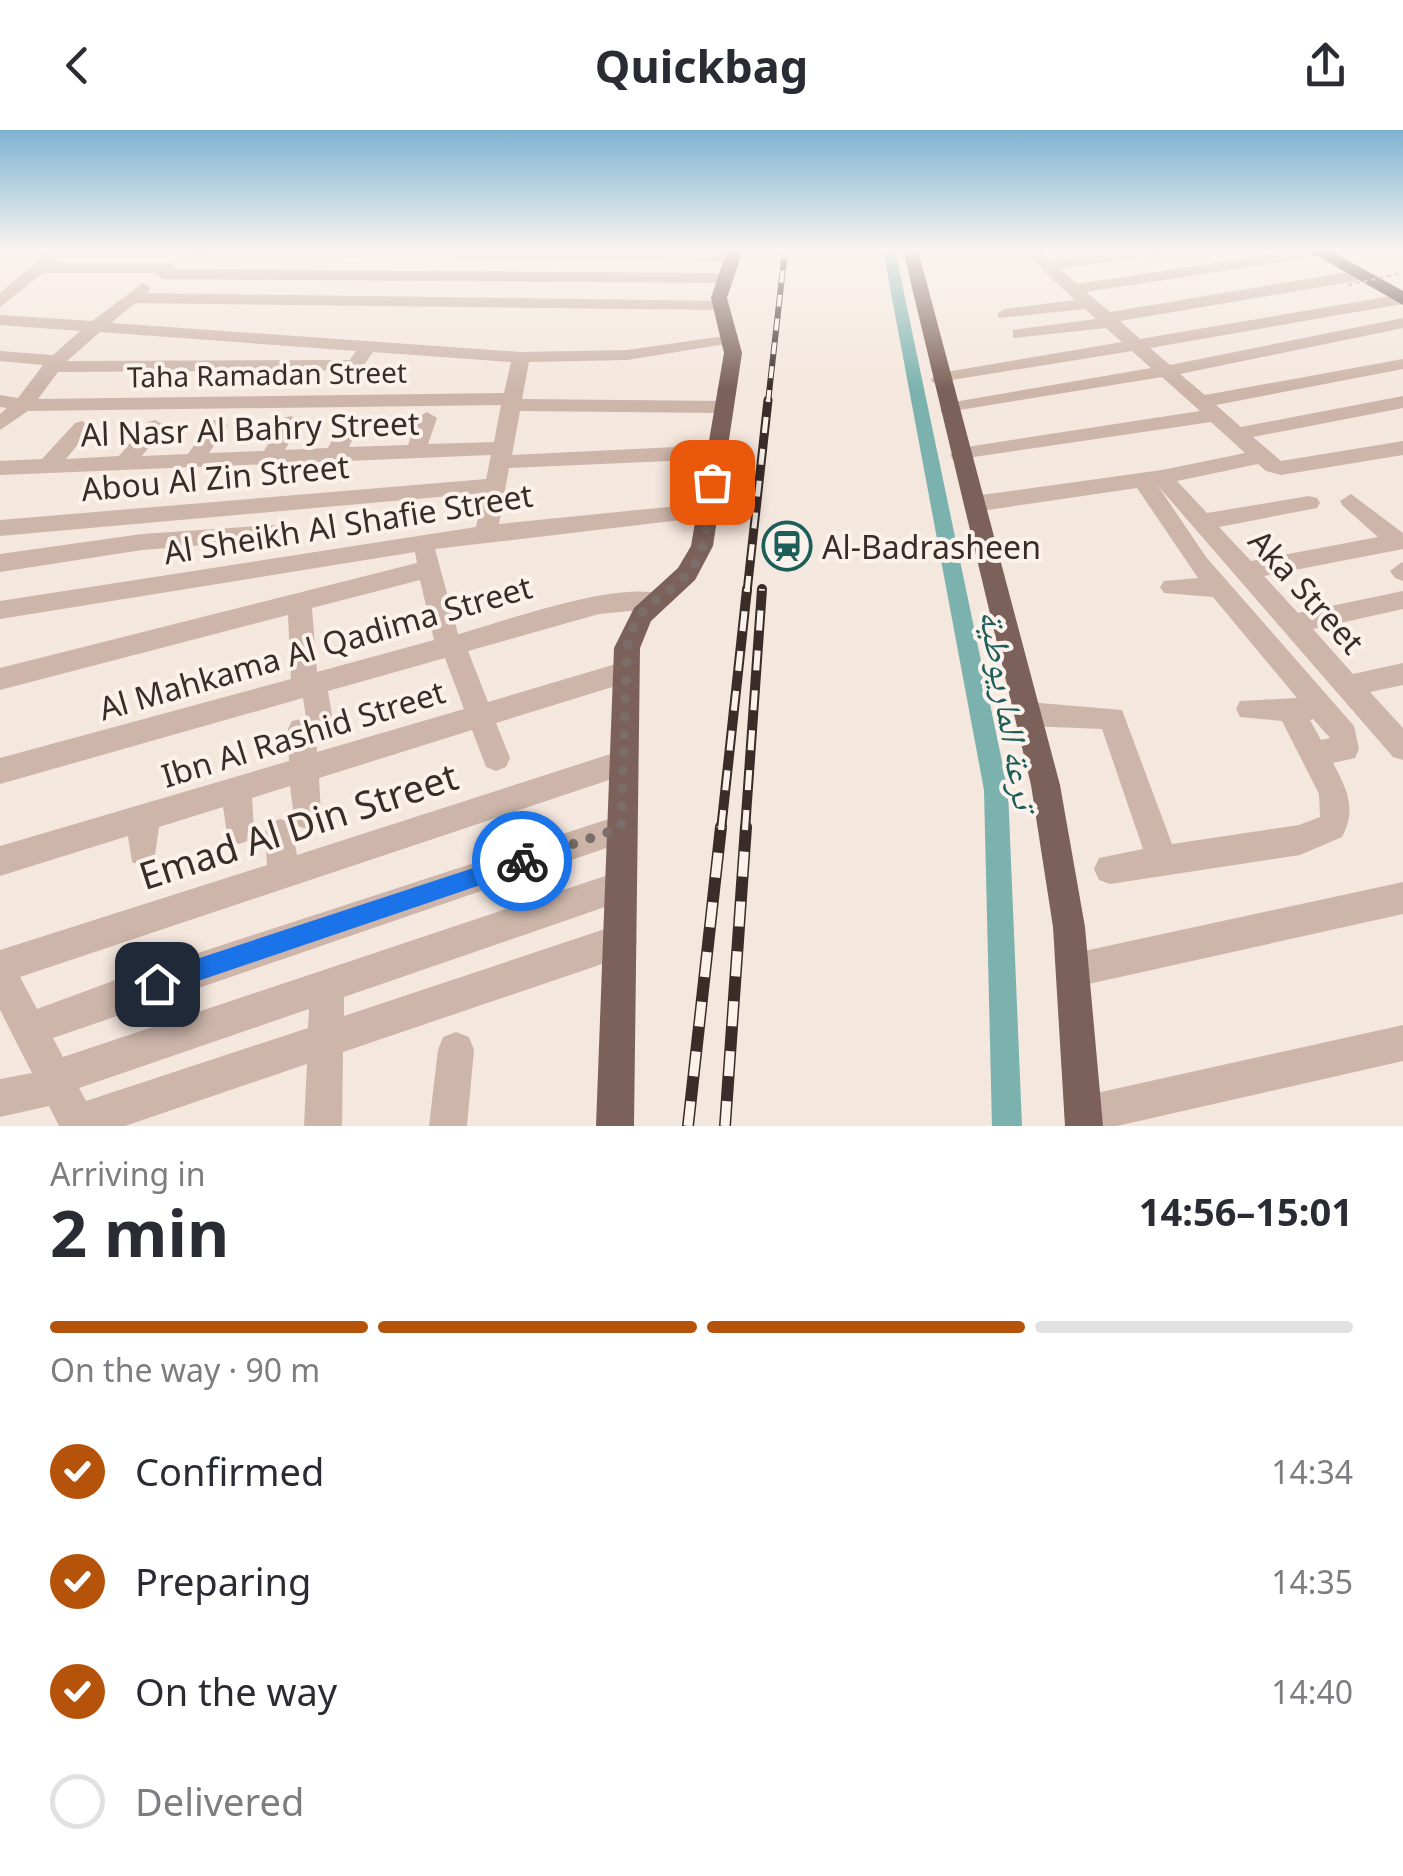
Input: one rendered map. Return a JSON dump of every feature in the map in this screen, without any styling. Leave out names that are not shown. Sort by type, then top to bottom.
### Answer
[{"type":"main road","points":[[616,1126],[626,672],[632,628],[651,601],[692,569],[702,546],[723,407],[727,296]]},
{"type":"main road","points":[[921,296],[1028,714],[1060,859],[1074,970],[1083,1120]]},
{"type":"street","points":[[252,300],[255,296]]},
{"type":"street","points":[[1083,296],[1270,462]]},
{"type":"street","points":[[1019,334],[1253,296]]},
{"type":"street","points":[[0,424],[92,327],[130,298],[725,320]]},
{"type":"street","points":[[940,379],[1143,350],[1402,299]]},
{"type":"street","points":[[1005,314],[1090,303]]},
{"type":"street","points":[[456,317],[725,320]]},
{"type":"street","points":[[0,320],[521,357],[626,355],[725,320]]},
{"type":"street","points":[[948,409],[1166,371],[1403,323]]},
{"type":"street","points":[[275,366],[289,341]]},
{"type":"street","points":[[0,356],[54,364],[357,365],[368,346]]},
{"type":"street","points":[[1143,350],[1193,347]]},
{"type":"street","points":[[486,533],[521,357]]},
{"type":"street","points":[[960,454],[1208,409],[1403,364]]},
{"type":"street","name":"Taha Ramadan Street","points":[[0,401],[512,402],[723,407]]},
{"type":"street","points":[[1236,434],[1403,402]]},
{"type":"street","points":[[416,451],[427,418]]},
{"type":"street","points":[[271,457],[291,422]]},
{"type":"street","points":[[194,460],[218,425]]},
{"type":"street","points":[[336,454],[349,425]]},
{"type":"street","points":[[125,463],[155,426]]},
{"type":"street","points":[[48,466],[82,427]]},
{"type":"street","points":[[974,504],[1270,462],[1403,448]]},
{"type":"street","name":"Al Nasr Al Bahry Street","points":[[0,468],[416,451],[501,455],[716,452]]},
{"type":"street","points":[[1152,478],[1159,509],[1219,588],[1344,735],[1345,749],[1313,753]]},
{"type":"street","name":"Aka Street","points":[[1152,478],[1202,522],[1403,748]]},
{"type":"street","name":"Abou Al Zin Street","points":[[0,528],[495,485]]},
{"type":"street","points":[[1351,501],[1401,541]]},
{"type":"street","points":[[1202,522],[1309,502]]},
{"type":"street","name":"Al Sheikh Al Shafie Street","points":[[0,610],[426,556],[486,533],[707,510]]},
{"type":"street","points":[[0,564],[142,542],[275,534]]},
{"type":"street","points":[[1245,571],[1401,541]]},
{"type":"street","points":[[0,680],[299,602],[426,556],[451,645],[496,758]]},
{"type":"street","points":[[1172,587],[1219,588]]},
{"type":"street","points":[[1293,624],[1403,600]]},
{"type":"street","name":"Al Mahkama Al Qadima Street","points":[[0,771],[599,605],[651,601]]},
{"type":"street","points":[[299,602],[309,684],[310,722],[304,769],[306,815]]},
{"type":"street","name":"Ibn Al Rashid Street","points":[[0,861],[626,672]]},
{"type":"street","points":[[1348,686],[1403,674]]},
{"type":"street","points":[[1250,708],[1323,710]]},
{"type":"street","points":[[1110,869],[1300,840],[1331,827],[1338,806],[1290,710]]},
{"type":"street","points":[[1028,714],[1112,718],[1162,860]]},
{"type":"street","name":"Emad Al Din Street","points":[[0,970],[622,763]]},
{"type":"street","points":[[237,789],[239,830]]},
{"type":"street","points":[[143,851],[144,817]]},
{"type":"street","points":[[31,1030],[121,995],[621,828]]},
{"type":"street","points":[[280,834],[283,874]]},
{"type":"street","points":[[0,1098],[620,887]]},
{"type":"street","points":[[1074,970],[1403,898]]},
{"type":"street","points":[[0,970],[79,1124],[620,942]]},
{"type":"street","points":[[324,1126],[327,986]]},
{"type":"street","points":[[1083,1120],[1403,1043]]},
{"type":"street","points":[[448,1126],[456,1050]]},
{"type":"waterway","name":"ترعة الماريوطية","points":[[898,296],[996,790],[1007,1126]]},
{"type":"railway","points":[[768,402],[780,296]]},
{"type":"railway","points":[[747,592],[768,400]]},
{"type":"railway","points":[[721,830],[747,589]]},
{"type":"railway","points":[[745,830],[762,589]]},
{"type":"railway","points":[[688,1126],[721,827]]},
{"type":"railway","points":[[725,1126],[746,827]]},
{"type":"way so far","points":[[522,861],[621,828],[627,648],[632,628],[651,601],[692,569],[699,557],[712,482]]},
{"type":"place","name":"Al-Badrasheen","points":[[787,546]]},
{"type":"route","points":[[157,984],[522,861]]}]
